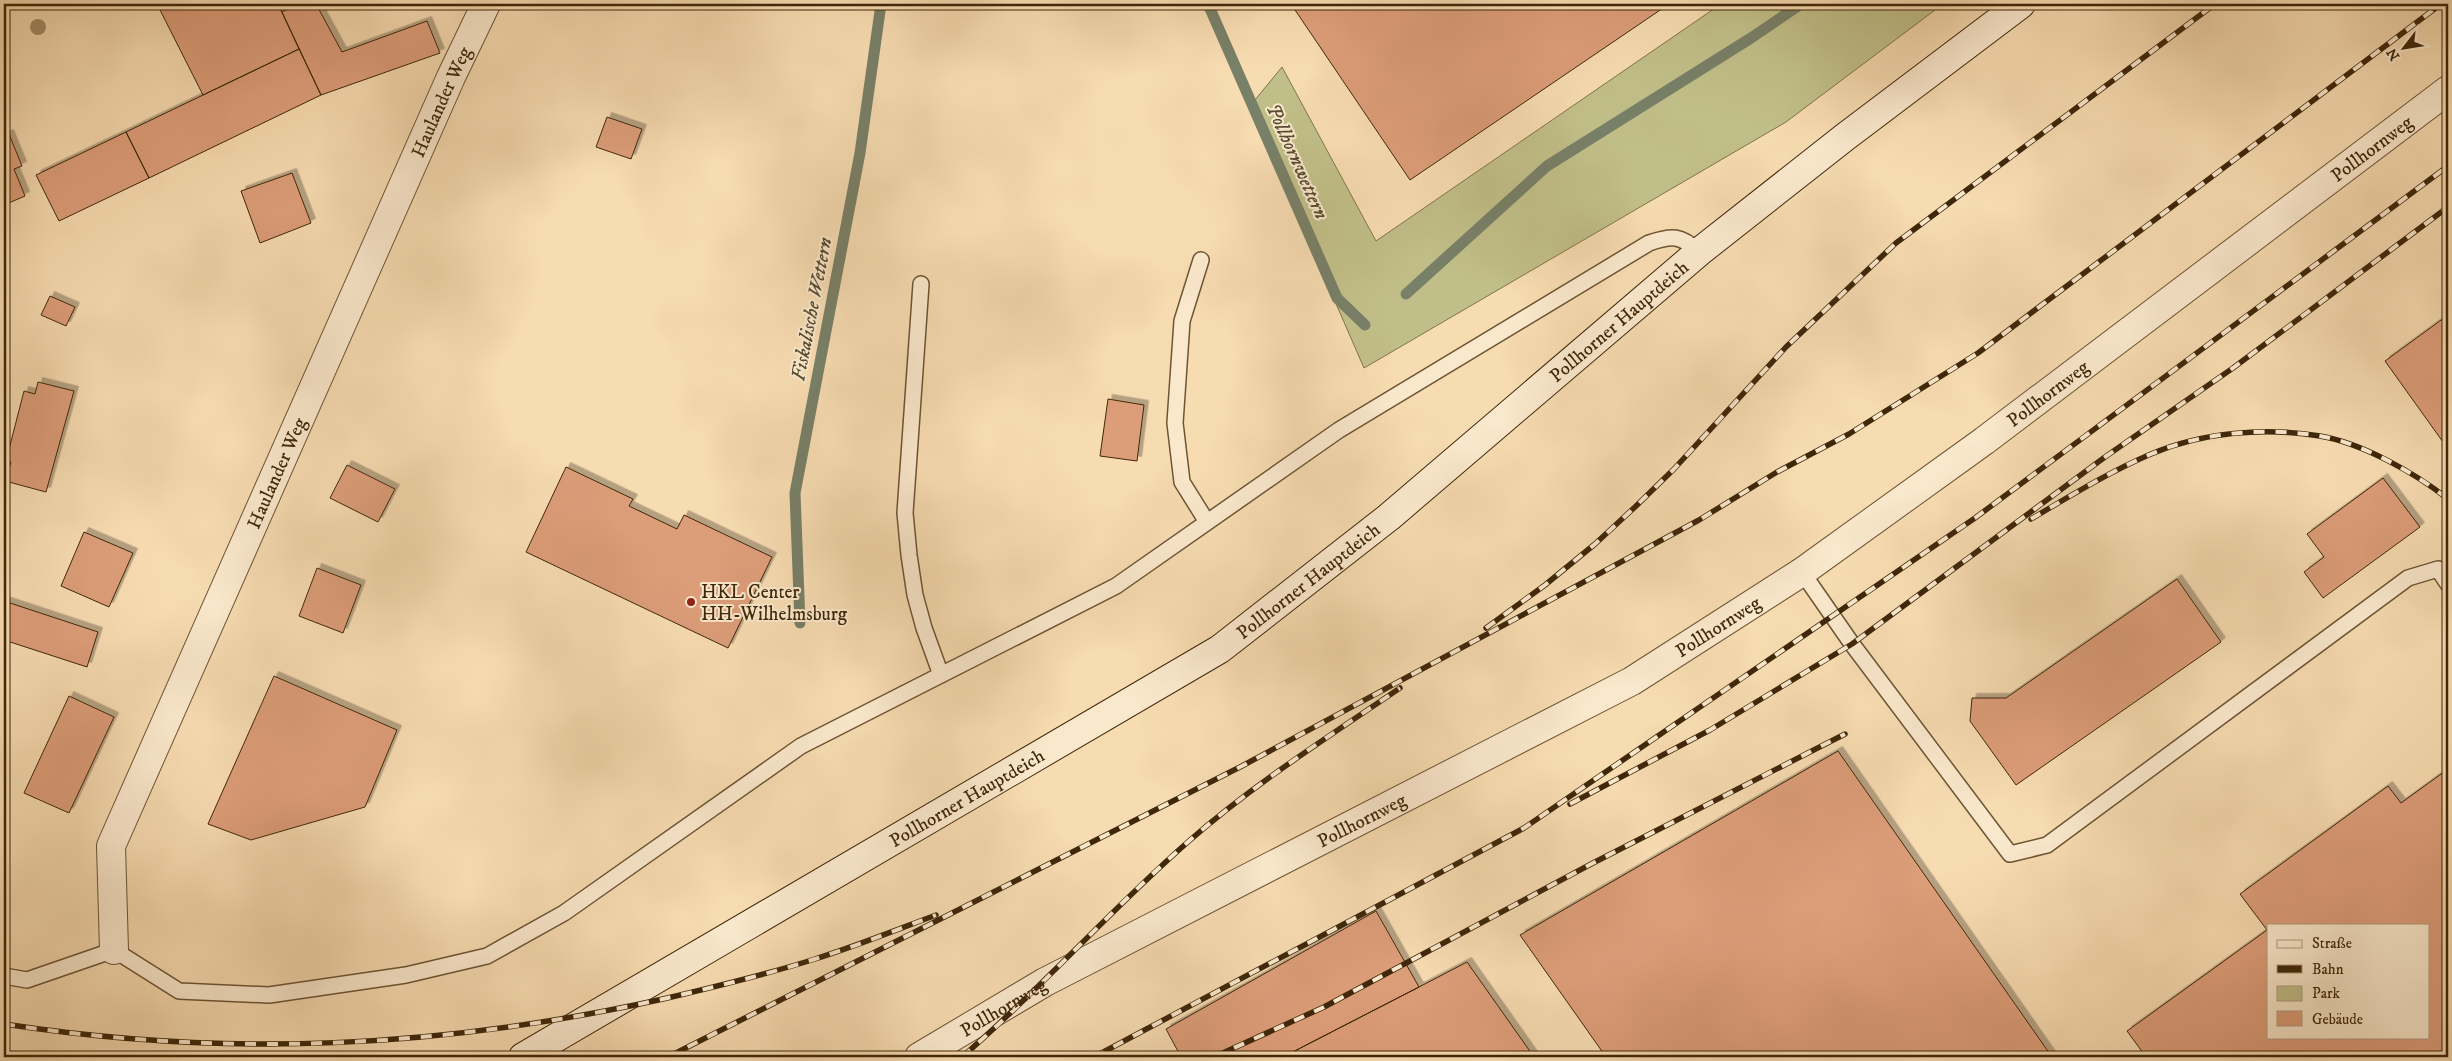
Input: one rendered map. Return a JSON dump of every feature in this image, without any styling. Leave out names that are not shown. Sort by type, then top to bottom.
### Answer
[{"type":"street","name":"Haulander Weg","points":[[114,950],[111,846],[451,77],[486,4]]},
{"type":"street","name":"Pollhorner Hauptdeich","points":[[523,1057],[1220,649],[1390,517],[1699,252],[1845,137],[2021,4]]},
{"type":"street","name":"Pollhornweg","points":[[919,1057],[1045,982],[1632,681],[1802,572],[1984,441],[2448,90]]},
{"type":"lane","points":[[4,976],[27,980],[114,950],[180,991],[269,995],[406,975],[487,956],[564,913],[801,746],[1116,586],[1338,430],[1649,243],[1667,237],[1686,239],[1699,252]]},
{"type":"lane","points":[[1201,260],[1182,321],[1174,423],[1182,482],[1207,522]]},
{"type":"lane","points":[[921,284],[906,513],[909,556],[916,595],[924,628],[941,675]]},
{"type":"lane","points":[[1802,572],[1852,644],[2010,854],[2046,845],[2408,578],[2438,569],[2448,584]]},
{"type":"green space","points":[[1721,4],[1943,4],[1786,122],[1364,368],[1250,106],[1282,67],[1376,241]]},
{"type":"building","points":[[157,4],[278,4],[299,49],[203,95]]},
{"type":"building","points":[[298,4],[316,4],[342,52],[427,21],[440,53],[321,95],[282,12]]},
{"type":"building","points":[[1291,4],[1669,4],[1410,180]]},
{"type":"building","points":[[299,49],[321,95],[149,178],[126,132]]},
{"type":"building","points":[[607,117],[642,129],[631,159],[596,147]]},
{"type":"building","points":[[126,132],[149,178],[59,221],[36,175]]},
{"type":"building","points":[[9,134],[22,166],[14,169],[25,196],[4,205],[4,136]]},
{"type":"building","points":[[292,173],[311,223],[260,243],[241,191]]},
{"type":"building","points":[[50,296],[75,307],[66,326],[41,315]]},
{"type":"building","points":[[2448,315],[2448,449],[2385,361]]},
{"type":"building","points":[[38,382],[74,391],[46,492],[5,481],[11,462],[6,461],[24,391],[35,394]]},
{"type":"building","points":[[1108,399],[1144,405],[1137,461],[1100,456]]},
{"type":"building","points":[[347,465],[395,489],[378,522],[330,498]]},
{"type":"building","name":"HKL Center HH-Wilhelmsburg","points":[[566,467],[633,499],[629,506],[677,529],[684,515],[772,557],[728,648],[526,552]]},
{"type":"building","points":[[2383,478],[2420,527],[2323,598],[2304,572],[2324,557],[2307,534]]},
{"type":"building","points":[[84,532],[133,553],[109,607],[61,586]]},
{"type":"building","points":[[317,568],[361,585],[343,633],[299,616]]},
{"type":"building","points":[[2177,579],[2221,642],[2016,785],[1970,721],[1972,698],[2006,698]]},
{"type":"building","points":[[4,601],[98,632],[87,667],[4,640]]},
{"type":"building","points":[[274,676],[397,730],[365,807],[251,840],[208,824]]},
{"type":"building","points":[[69,696],[114,717],[69,813],[24,793]]},
{"type":"building","points":[[1838,751],[2052,1057],[1606,1057],[1520,935]]},
{"type":"building","points":[[2448,769],[2448,1057],[2146,1057],[2127,1031],[2267,930],[2240,894],[2388,786],[2401,803]]},
{"type":"building","points":[[1376,911],[1419,987],[1283,1057],[1181,1057],[1166,1029]]},
{"type":"building","points":[[1467,962],[1534,1057],[1283,1057],[1419,987]]},
{"type":"waterway","name":"Fiskalische Wettern","points":[[800,623],[795,493],[860,153],[881,4]]},
{"type":"waterway","name":"Pollhornwettern","points":[[1208,4],[1337,298],[1365,325]]},
{"type":"waterway","points":[[1406,294],[1547,166],[1751,38],[1801,4]]},
{"type":"railway","points":[[1486,628],[1545,585],[1595,544],[1635,507],[1674,469],[1786,347],[1896,243],[2215,4]]},
{"type":"railway","points":[[668,1057],[1242,766],[1699,520],[1777,472],[1849,434],[1978,353],[2441,4]]},
{"type":"railway","points":[[1094,1057],[1524,828],[1975,518],[2448,166]]},
{"type":"railway","points":[[1570,804],[1710,730],[1852,644],[2105,457],[2233,368],[2448,207]]},
{"type":"railway","points":[[2031,519],[2105,476],[2151,454],[2191,441],[2234,433],[2299,433],[2320,436],[2353,445],[2404,469],[2448,499]]},
{"type":"railway","points":[[962,1057],[1020,1004],[1131,894],[1189,841],[1239,800],[1400,688]]},
{"type":"railway","points":[[1214,1057],[1324,1007],[1593,863],[1845,734]]},
{"type":"railway","points":[[4,1024],[88,1035],[170,1041],[253,1044],[335,1043],[498,1028],[580,1016],[663,999],[739,980],[830,954],[936,915]]},
{"type":"place","name":"HKL Center HH-Wilhelmsburg","points":[[691,602]]}]
